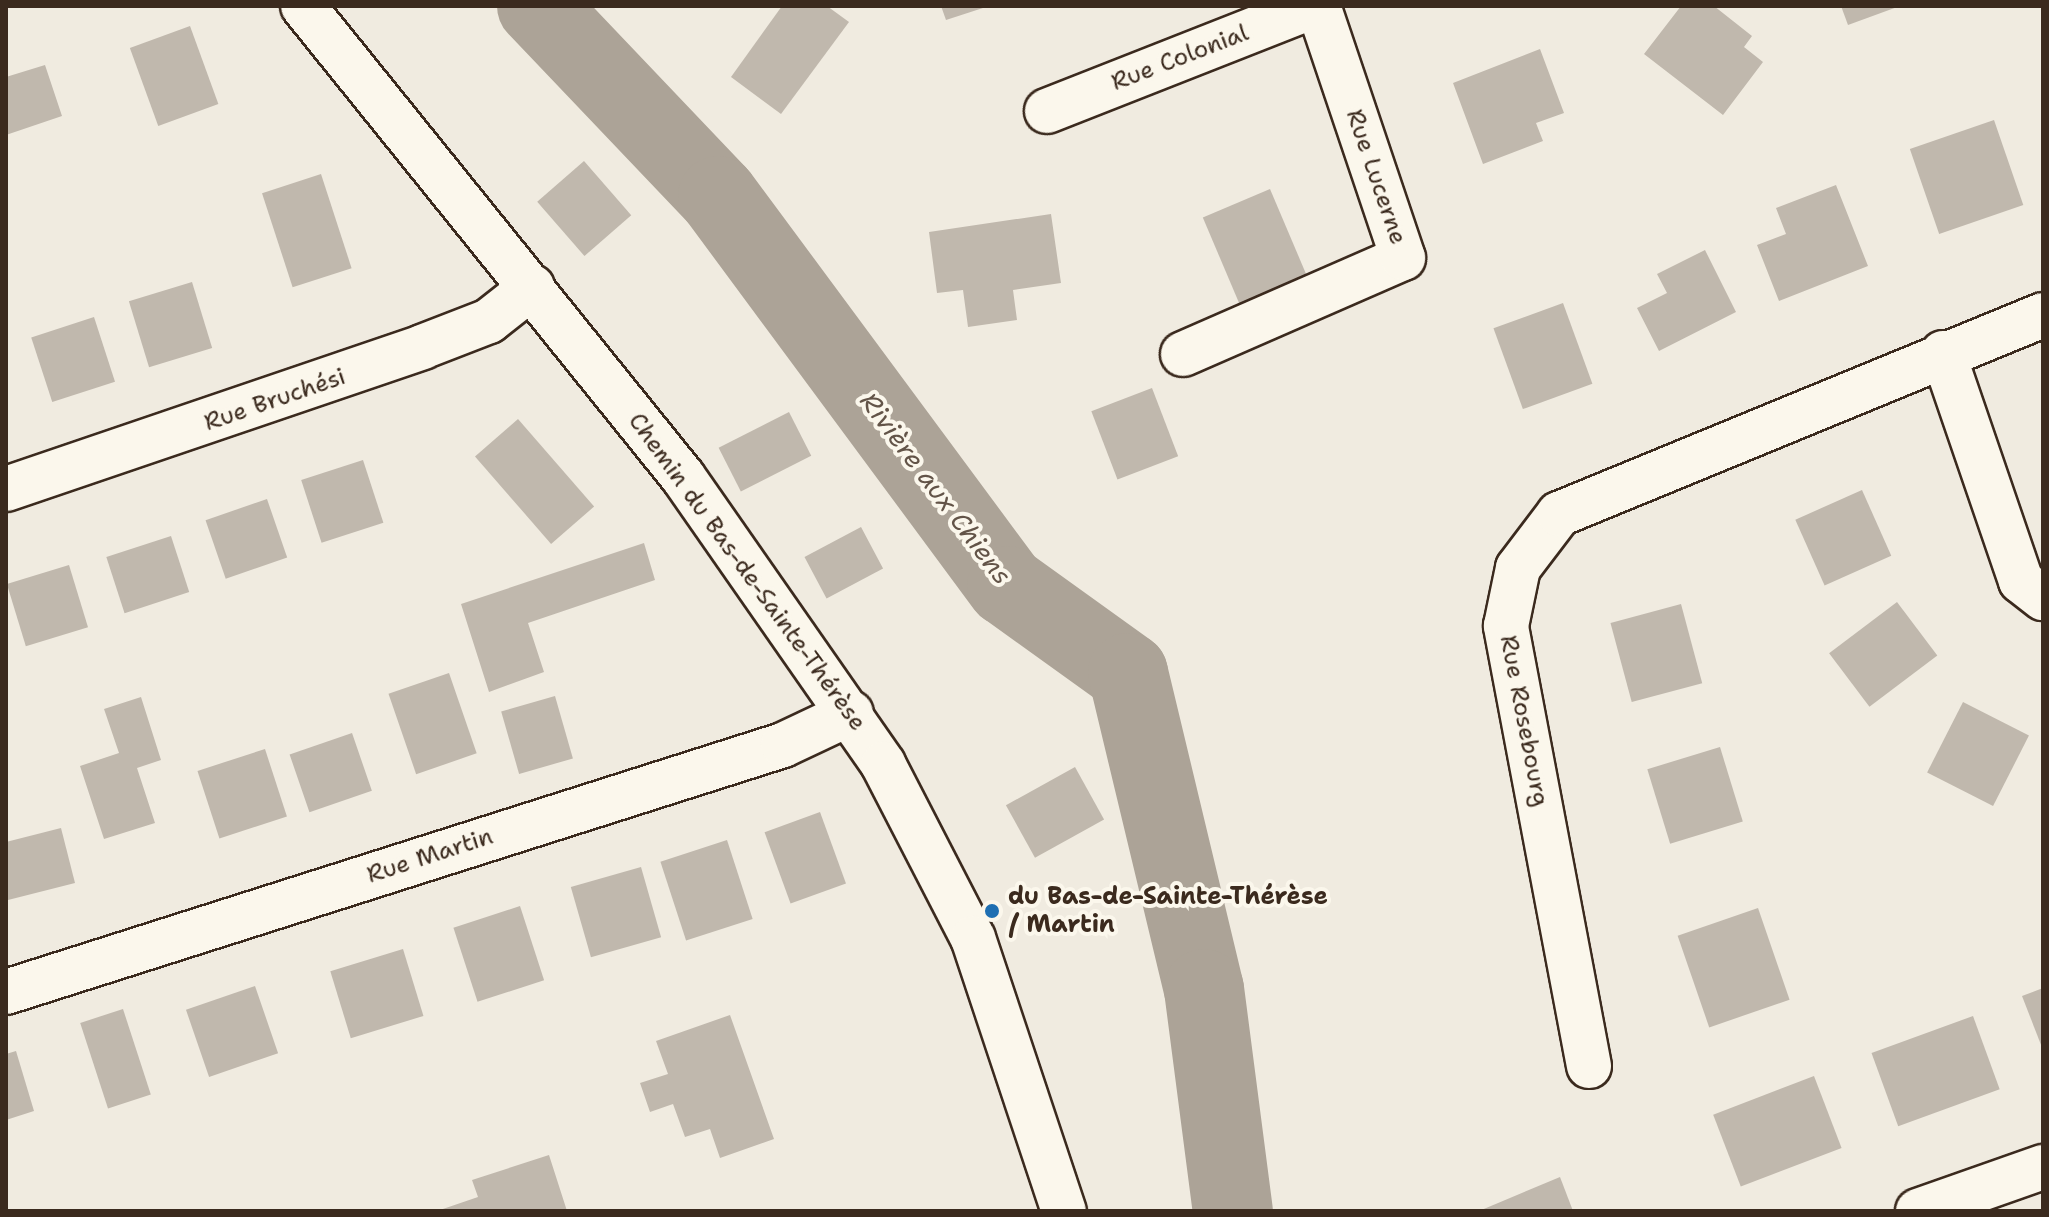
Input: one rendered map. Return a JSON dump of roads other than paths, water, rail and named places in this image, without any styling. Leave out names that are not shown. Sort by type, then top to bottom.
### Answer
[{"type":"street","name":"Chemin du Bas-de-Sainte-Thérèse","points":[[303,6],[532,287],[721,528],[851,713],[957,901],[1002,1016],[1064,1211]]},
{"type":"street","name":"Rue Colonial","points":[[1047,111],[1316,6]]},
{"type":"street","name":"Rue Lucerne","points":[[1183,354],[1403,258],[1316,6]]},
{"type":"street","name":"Rue Bruchési","points":[[6,489],[422,347],[489,321],[532,287]]},
{"type":"street","name":"Rue Rosebourg","points":[[1589,1066],[1506,626],[1518,568],[1559,514],[1943,353],[2043,315]]},
{"type":"street","points":[[1943,353],[2021,581],[2043,598]]},
{"type":"street","name":"Rue Martin","points":[[6,992],[783,745],[851,713]]},
{"type":"street","points":[[1918,1211],[2043,1167]]},
{"type":"waterway","name":"Rivière aux Chiens","points":[[537,6],[718,196],[1007,586],[1128,673],[1204,989],[1233,1211]]},
{"type":"place","name":"du Bas-de-Sainte-Thérèse / Martin","points":[[992,911]]}]
